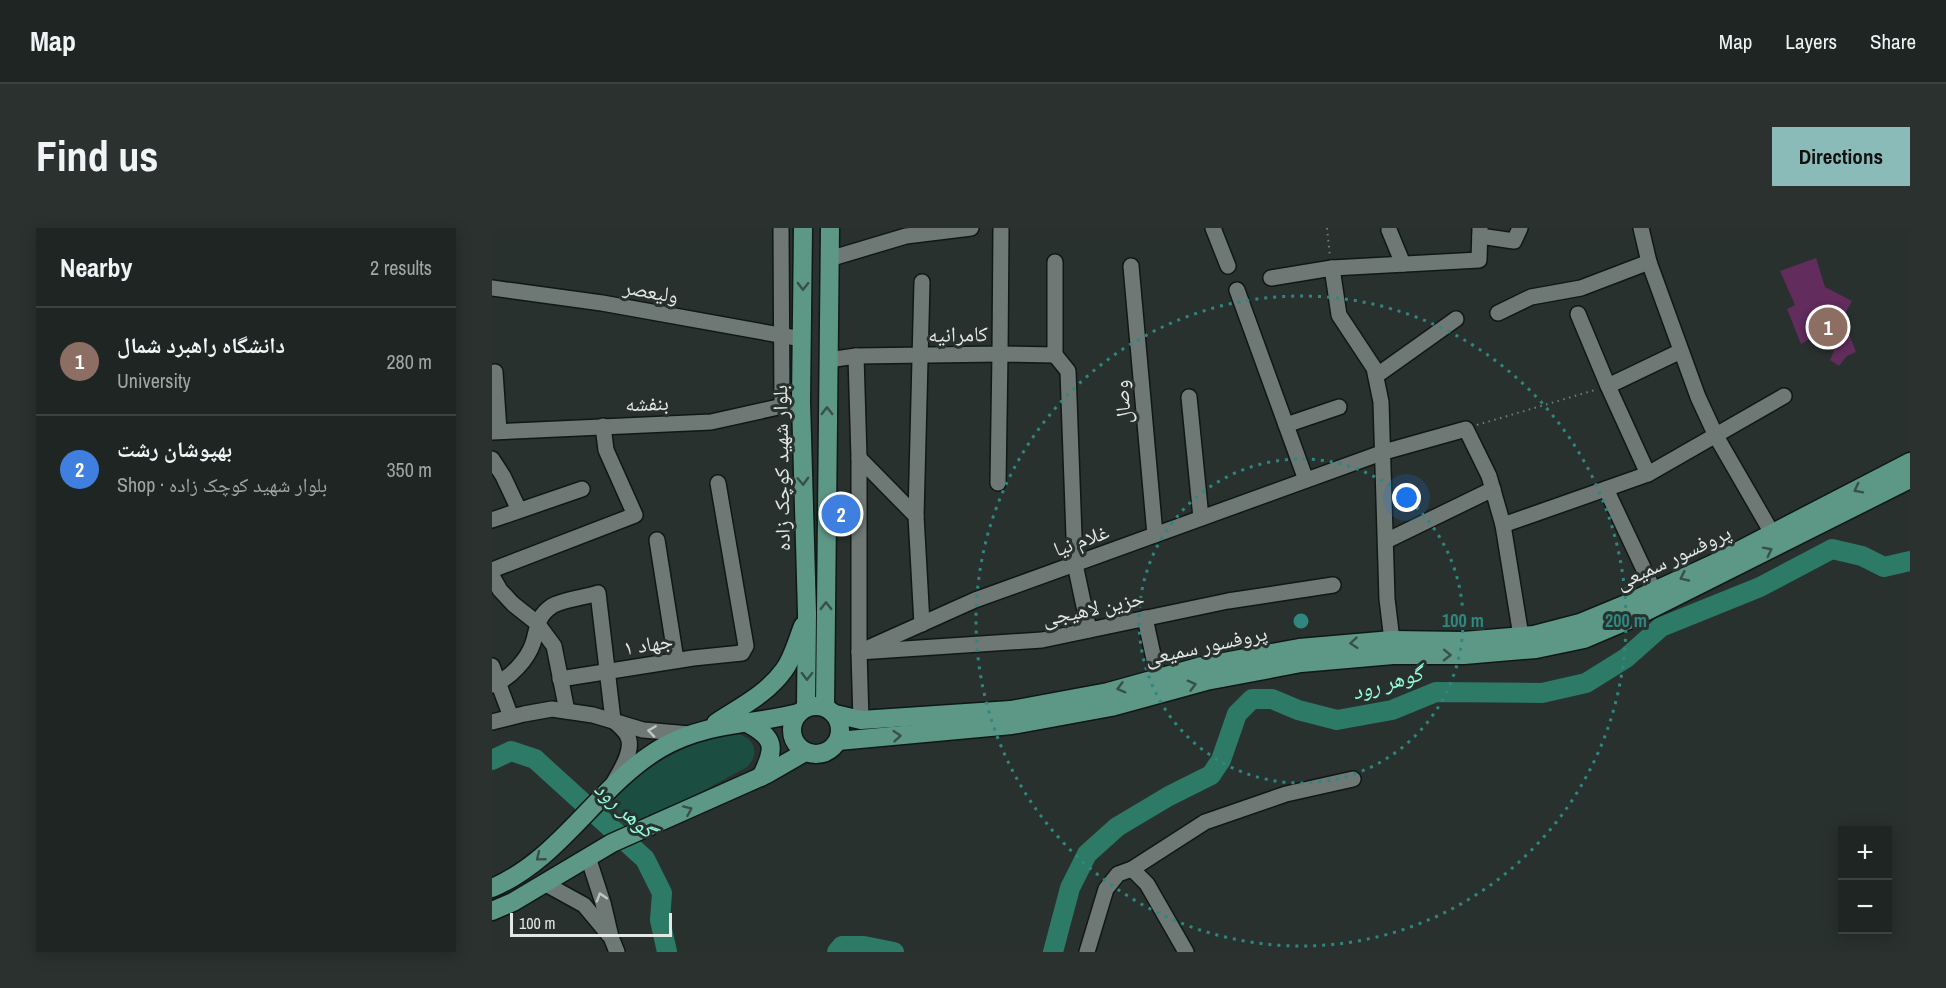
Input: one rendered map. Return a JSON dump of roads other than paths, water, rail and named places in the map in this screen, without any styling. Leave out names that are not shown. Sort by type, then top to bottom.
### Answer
[{"type":"main road","name":"بلوار شهید کوچک زاده","points":[[802,710],[807,613],[801,402],[804,228]]},
{"type":"main road","name":"بلوار شهید کوچک زاده","points":[[830,228],[825,676],[830,711]]},
{"type":"main road","name":"پروفسور سمیعی","points":[[830,711],[861,720],[1011,710],[1108,692],[1202,666],[1299,648],[1392,640],[1463,641],[1534,635],[1580,623],[1654,591],[1910,462]]},
{"type":"main road","name":"پروفسور سمیعی","points":[[838,741],[1012,725],[1111,707],[1206,681],[1301,663],[1393,655],[1464,655],[1536,649],[1584,639],[1631,619],[1910,480]]},
{"type":"main road","points":[[492,888],[508,882],[545,854],[613,785],[661,748],[710,727],[759,696],[784,670],[807,613]]},
{"type":"main road","points":[[825,676],[839,704],[861,720]]},
{"type":"main road","points":[[710,727],[775,719],[816,705],[830,711],[841,727],[838,741],[833,749],[824,754],[815,755],[798,747],[793,739],[792,729],[794,720],[802,710]]},
{"type":"main road","points":[[745,722],[762,730],[771,743],[772,756],[761,777]]},
{"type":"main road","points":[[492,911],[513,902],[612,843],[761,777],[805,752]]},
{"type":"street","points":[[781,228],[782,407]]},
{"type":"street","points":[[829,259],[906,236],[971,228]]},
{"type":"street","name":"کامرانیه","points":[[828,360],[856,356],[1000,354],[1001,228]]},
{"type":"street","points":[[1213,228],[1228,266]]},
{"type":"street","points":[[1271,278],[1332,268],[1479,260],[1480,232],[1514,241],[1520,228]]},
{"type":"street","points":[[1641,228],[1649,262],[1681,351],[1716,436],[1772,533]]},
{"type":"street","points":[[1389,230],[1403,264]]},
{"type":"street","points":[[1055,262],[1055,355],[1068,371],[1075,564],[1089,630]]},
{"type":"street","points":[[1498,313],[1531,297],[1581,288],[1649,262]]},
{"type":"street","name":"وصال","points":[[1131,266],[1155,535]]},
{"type":"street","points":[[1332,268],[1339,315],[1374,368],[1381,402],[1387,599],[1392,640]]},
{"type":"street","points":[[922,282],[916,516],[922,624]]},
{"type":"street","name":"ولیعصر","points":[[492,288],[602,303],[802,339]]},
{"type":"street","points":[[1237,290],[1306,480]]},
{"type":"street","points":[[1578,314],[1648,474]]},
{"type":"street","points":[[1376,376],[1456,319]]},
{"type":"street","points":[[1608,386],[1681,351]]},
{"type":"street","points":[[998,483],[1000,354],[1055,355]]},
{"type":"street","points":[[856,356],[861,720]]},
{"type":"street","points":[[495,372],[496,432]]},
{"type":"street","points":[[1503,525],[1648,474],[1784,396]]},
{"type":"street","points":[[1189,397],[1201,519]]},
{"type":"street","name":"بنفشه","points":[[496,432],[711,422],[801,402]]},
{"type":"street","points":[[1286,425],[1339,407]]},
{"type":"street","points":[[492,570],[635,515],[606,450],[603,426]]},
{"type":"street","name":"غلام نیا","points":[[859,652],[975,600],[1384,452],[1466,429],[1493,489]]},
{"type":"street","points":[[859,458],[916,516]]},
{"type":"street","points":[[492,459],[519,510]]},
{"type":"street","name":"جهاد ۱","points":[[560,679],[676,660],[742,653],[746,646],[718,483]]},
{"type":"street","points":[[492,520],[582,489]]},
{"type":"street","points":[[1386,542],[1493,489],[1503,525],[1521,636]]},
{"type":"street","points":[[1606,489],[1654,591]]},
{"type":"street","points":[[657,540],[676,660]]},
{"type":"street","points":[[492,576],[500,590],[537,623],[554,646],[567,711]]},
{"type":"street","name":"حزین لاهیجی","points":[[859,652],[1042,640],[1228,601],[1333,585]]},
{"type":"street","points":[[495,685],[520,665],[533,643],[537,623],[553,606],[598,593],[613,720],[627,734],[630,741],[622,769],[613,785]]},
{"type":"street","points":[[1145,618],[1158,678]]},
{"type":"street","points":[[492,666],[495,685],[511,717]]},
{"type":"street","points":[[492,722],[552,709],[613,720],[644,730],[693,734]]},
{"type":"street","points":[[1087,952],[1106,890],[1118,874],[1132,869],[1205,822],[1286,794],[1353,779]]},
{"type":"street","points":[[588,857],[603,903],[610,937],[617,952]]},
{"type":"street","points":[[1132,869],[1147,884],[1186,952]]},
{"type":"street","points":[[544,883],[584,905],[610,937]]},
{"type":"waterway","name":"گوهر رود","points":[[1053,952],[1070,888],[1087,854],[1117,827],[1169,796],[1211,775],[1221,760],[1237,714],[1252,699],[1272,699],[1298,710],[1337,720],[1392,710],[1436,692],[1542,693],[1586,683],[1626,658],[1661,627],[1760,587],[1832,549],[1862,556],[1884,567],[1910,561]]},
{"type":"waterway","name":"گوهر رود","points":[[492,760],[511,751],[535,759],[645,859],[662,893],[660,920],[667,952]]},
{"type":"waterway","name":"گوهر رود","points":[[837,952],[842,946],[864,946],[894,952]]},
{"type":"place","name":"دانشگاه راهبرد شمال","points":[[1828,327]]},
{"type":"place","name":"بهپوشان رشت","points":[[841,514]]}]
